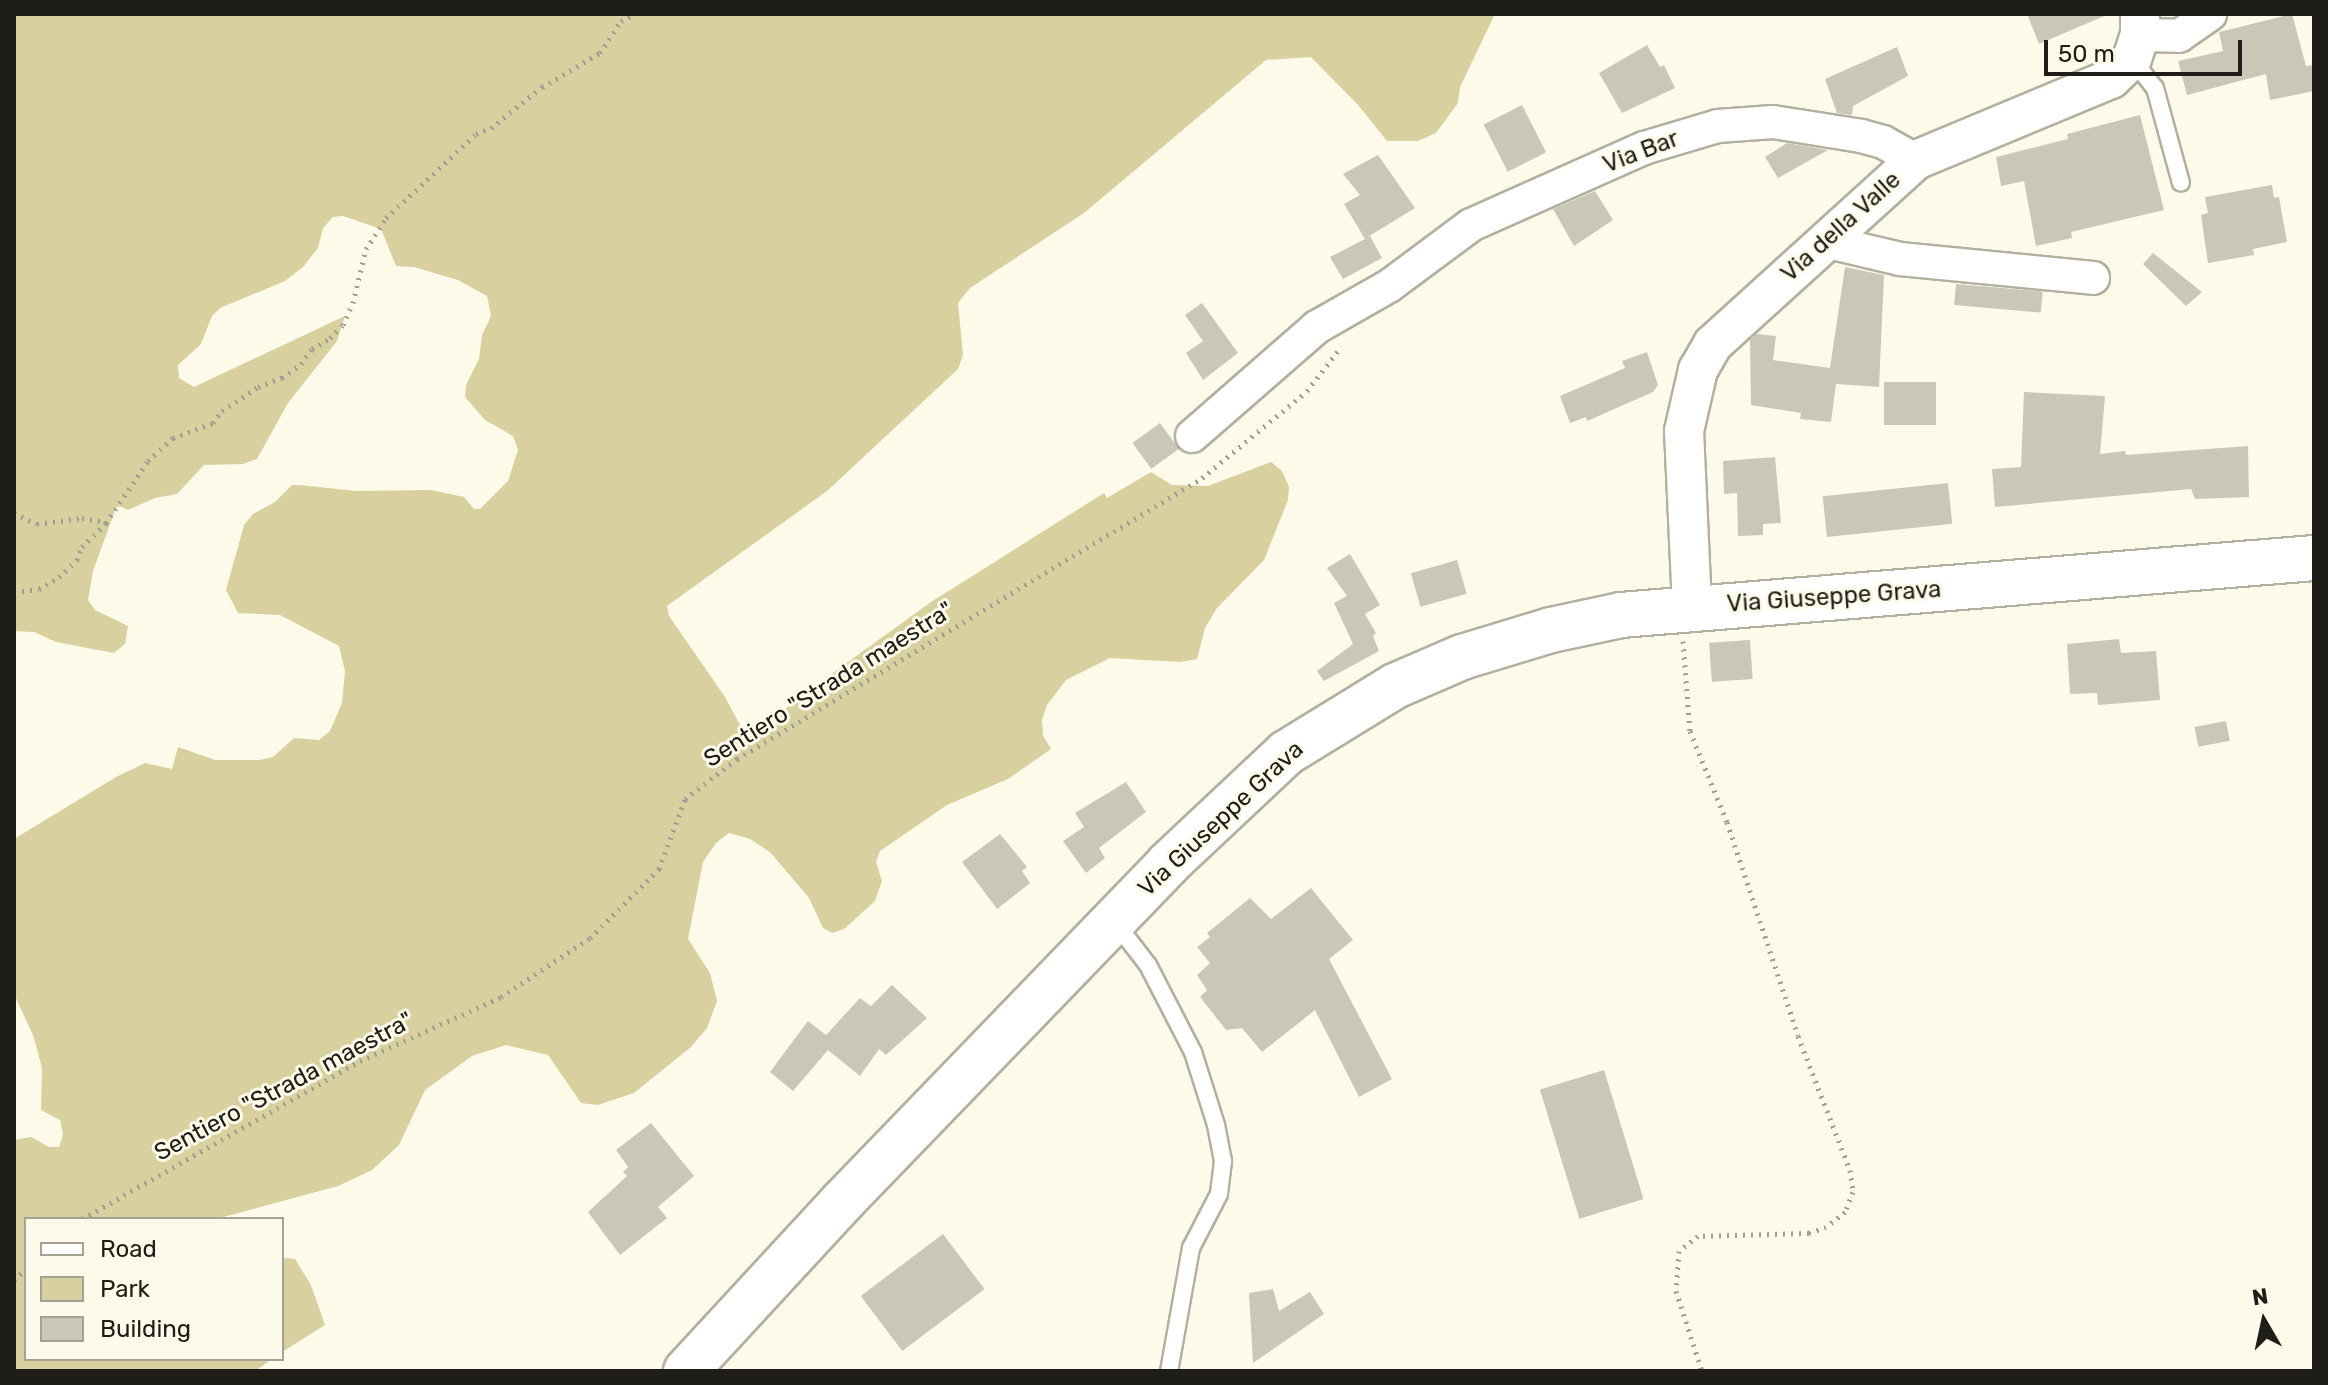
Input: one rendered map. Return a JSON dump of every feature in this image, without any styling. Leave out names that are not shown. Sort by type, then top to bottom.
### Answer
[{"type":"main road","name":"Via Giuseppe Grava","points":[[686,1371],[843,1201],[1113,920],[1286,753],[1395,686],[1462,657],[1551,630],[1686,608],[2314,558]]},
{"type":"street","points":[[2137,36],[2179,36],[2210,14]]},
{"type":"street","name":"Via della Valle","points":[[1686,608],[1684,431],[1698,370],[1713,344],[1916,160],[2111,79],[2137,36]]},
{"type":"street","name":"Via Bar","points":[[1192,436],[1317,327],[1389,286],[1471,225],[1644,148],[1718,126],[1773,122],[1861,136],[1883,142],[1916,160]]},
{"type":"street","points":[[1824,241],[1900,259],[2093,278]]},
{"type":"lane","points":[[2137,36],[2181,183]]},
{"type":"lane","points":[[1113,920],[1148,965],[1193,1052],[1216,1125],[1223,1161],[1219,1194],[1191,1248],[1169,1371]]},
{"type":"path","points":[[14,592],[39,589],[59,577],[106,523],[148,461],[173,438],[213,423],[222,411],[258,387],[282,378],[343,325],[353,303],[366,249],[386,218],[476,134],[491,128],[542,87],[600,53],[621,21],[635,14]]},
{"type":"path","name":"Sentiero \"Strada maestra\"","points":[[86,1217],[360,1061],[501,997],[590,938],[659,869],[685,799],[737,759],[1202,478],[1307,391],[1343,344]]},
{"type":"path","points":[[14,513],[37,524],[82,518],[106,523]]},
{"type":"path","points":[[1686,608],[1690,731],[1727,822],[1798,1036],[1850,1170],[1853,1192],[1845,1212],[1826,1227],[1809,1233],[1698,1236],[1679,1251],[1676,1291],[1702,1371]]},
{"type":"green space","points":[[14,14],[1495,14],[1460,87],[1458,103],[1436,133],[1418,141],[1387,141],[1359,106],[1311,57],[1266,60],[1084,213],[970,288],[958,303],[963,355],[958,369],[827,491],[667,606],[669,616],[725,697],[749,742],[794,701],[931,602],[1104,493],[1107,498],[1151,472],[1172,485],[1208,486],[1271,462],[1282,471],[1289,487],[1288,500],[1264,560],[1217,608],[1205,628],[1197,659],[1180,662],[1110,658],[1066,680],[1047,705],[1042,720],[1043,736],[1051,749],[1008,779],[947,805],[880,851],[876,862],[882,881],[875,901],[844,929],[832,933],[823,928],[809,898],[770,852],[750,839],[729,833],[716,843],[703,862],[688,939],[710,973],[717,1001],[707,1028],[691,1047],[634,1093],[598,1105],[581,1103],[548,1055],[506,1045],[472,1056],[425,1090],[399,1145],[372,1170],[338,1186],[223,1217],[24,1217],[24,1361],[269,1361],[255,1371],[14,1371],[14,1140],[31,1137],[49,1147],[59,1147],[63,1134],[60,1120],[41,1110],[42,1068],[33,1035],[14,994],[14,839],[116,777],[145,763],[172,769],[178,747],[215,760],[259,760],[273,757],[294,738],[319,740],[330,731],[342,703],[345,671],[339,646],[280,615],[238,613],[226,590],[244,525],[253,514],[275,502],[292,485],[356,491],[431,490],[464,497],[474,509],[480,509],[508,481],[518,450],[513,436],[485,420],[465,397],[466,385],[479,359],[482,335],[491,316],[487,296],[458,280],[414,267],[396,266],[381,229],[343,216],[333,217],[323,228],[318,248],[303,267],[285,281],[220,308],[212,316],[201,344],[178,365],[179,378],[194,387],[345,316],[337,341],[288,403],[257,459],[243,464],[204,465],[177,494],[155,498],[128,510],[119,506],[116,508],[93,571],[88,600],[95,610],[128,626],[125,644],[114,653],[56,642],[34,632],[14,631]]},
{"type":"green space","points":[[284,1259],[295,1259],[311,1285],[325,1325],[284,1351]]},
{"type":"building","points":[[2027,14],[2109,14],[2039,44]]},
{"type":"building","points":[[2292,14],[2306,66],[2314,65],[2314,91],[2270,100],[2266,74],[2187,95],[2178,61],[2223,51],[2219,32]]},
{"type":"building","points":[[1647,45],[1660,67],[1664,65],[1675,88],[1622,113],[1599,73]]},
{"type":"building","points":[[1897,47],[1908,76],[1853,106],[1852,115],[1837,113],[1825,79]]},
{"type":"building","points":[[1522,105],[1546,152],[1508,172],[1484,125]]},
{"type":"building","points":[[2140,115],[2164,210],[2071,232],[2072,238],[2036,246],[2024,181],[2001,186],[1996,157],[2068,139],[2067,134]]},
{"type":"building","points":[[1787,143],[1828,150],[1778,178],[1765,157]]},
{"type":"building","points":[[1378,155],[1415,208],[1366,238],[1370,236],[1382,258],[1343,279],[1330,257],[1365,239],[1344,204],[1360,195],[1343,174]]},
{"type":"building","points":[[2272,185],[2274,198],[2279,197],[2287,242],[2253,249],[2254,255],[2208,263],[2201,215],[2208,213],[2205,197]]},
{"type":"building","points":[[1595,191],[1613,220],[1574,246],[1553,209]]},
{"type":"building","points":[[2153,253],[2202,292],[2186,306],[2143,264]]},
{"type":"building","points":[[1845,267],[1884,275],[1879,387],[1836,384],[1831,422],[1800,419],[1801,413],[1751,405],[1750,340],[1757,334],[1776,336],[1773,360],[1830,368]]},
{"type":"building","points":[[1956,284],[2043,292],[2041,313],[1954,305]]},
{"type":"building","points":[[1202,303],[1238,353],[1203,380],[1186,353],[1203,341],[1185,315]]},
{"type":"building","points":[[1647,352],[1658,385],[1653,392],[1587,421],[1586,417],[1570,423],[1560,396],[1625,368],[1622,361]]},
{"type":"building","points":[[1884,382],[1936,382],[1936,425],[1884,425]]},
{"type":"building","points":[[2024,392],[2105,396],[2100,454],[2125,451],[2126,455],[2248,446],[2249,497],[2195,499],[2191,489],[1995,507],[1992,469],[2021,467]]},
{"type":"building","points":[[1160,423],[1179,449],[1151,469],[1132,443]]},
{"type":"building","points":[[1775,457],[1781,523],[1763,524],[1763,535],[1738,536],[1737,493],[1724,494],[1723,461]]},
{"type":"building","points":[[1948,483],[1952,524],[1827,537],[1823,496]]},
{"type":"building","points":[[1350,554],[1380,605],[1365,614],[1376,633],[1373,636],[1379,651],[1324,681],[1317,671],[1353,644],[1334,603],[1347,596],[1327,568]]},
{"type":"building","points":[[1457,560],[1467,594],[1421,607],[1411,573]]},
{"type":"building","points":[[2119,639],[2121,653],[2156,651],[2160,700],[2098,705],[2097,693],[2070,694],[2067,644]]},
{"type":"building","points":[[1750,640],[1753,679],[1712,682],[1709,643]]},
{"type":"building","points":[[2226,721],[2230,741],[2198,747],[2195,727]]},
{"type":"building","points":[[1126,782],[1146,812],[1099,848],[1105,858],[1086,873],[1063,841],[1084,827],[1075,813]]},
{"type":"building","points":[[1000,834],[1027,867],[1022,871],[1030,883],[997,909],[962,862]]},
{"type":"building","points":[[1311,888],[1353,940],[1329,959],[1392,1079],[1359,1097],[1315,1010],[1262,1052],[1242,1028],[1226,1030],[1200,997],[1207,990],[1197,975],[1210,963],[1197,947],[1210,937],[1207,933],[1250,898],[1271,919]]},
{"type":"building","points":[[892,985],[927,1018],[886,1055],[879,1049],[860,1076],[828,1050],[793,1091],[770,1072],[808,1021],[826,1035],[860,998],[871,1006]]},
{"type":"building","points":[[1604,1070],[1643,1199],[1579,1219],[1540,1090]]},
{"type":"building","points":[[651,1123],[694,1176],[658,1207],[667,1218],[620,1255],[588,1212],[627,1176],[623,1172],[628,1167],[616,1150]]},
{"type":"building","points":[[943,1234],[985,1289],[902,1351],[861,1296]]},
{"type":"building","points":[[1273,1289],[1279,1311],[1310,1292],[1324,1314],[1253,1363],[1249,1293]]}]
